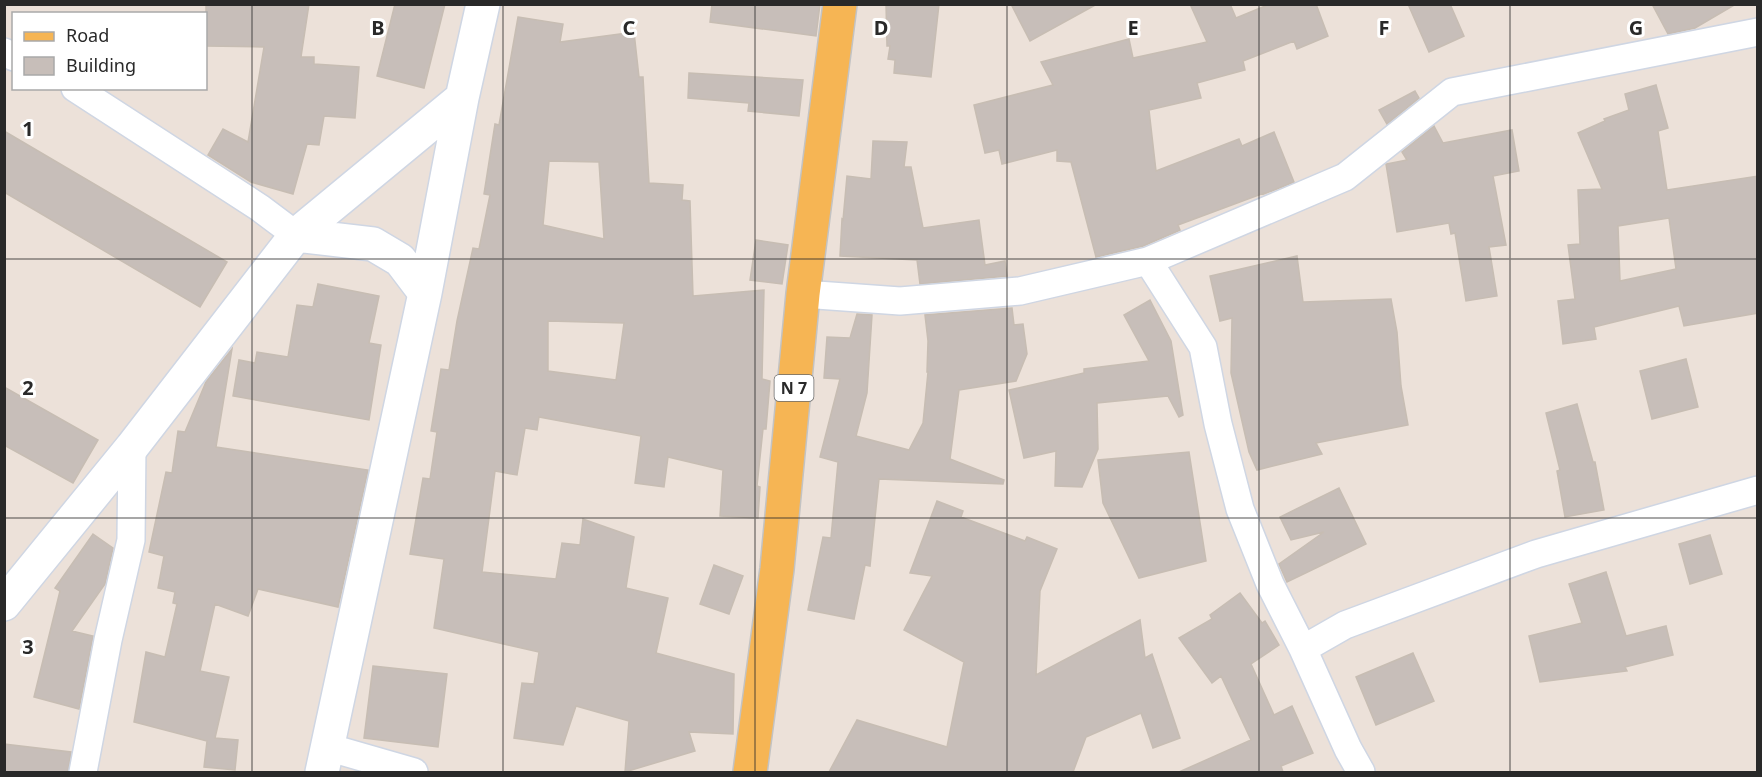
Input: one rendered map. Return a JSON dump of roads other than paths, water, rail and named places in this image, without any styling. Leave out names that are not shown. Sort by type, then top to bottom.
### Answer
[{"type":"main road","name":"N 7","points":[[750,772],[777,569],[803,294],[840,4]]},
{"type":"street","points":[[414,772],[324,760],[425,293],[462,98],[483,4]]},
{"type":"street","points":[[803,294],[900,301],[1020,291],[1148,261],[1345,177],[1452,92],[1758,32]]},
{"type":"street","points":[[78,90],[260,208],[296,235],[372,244],[400,260],[425,293]]},
{"type":"street","points":[[4,604],[132,447],[296,235],[462,98]]},
{"type":"street","points":[[1148,261],[1203,347],[1218,424],[1240,509],[1270,584],[1361,772]]},
{"type":"street","points":[[83,772],[108,640],[131,540],[132,447]]},
{"type":"street","points":[[1303,649],[1345,624],[1536,554],[1758,490]]}]
